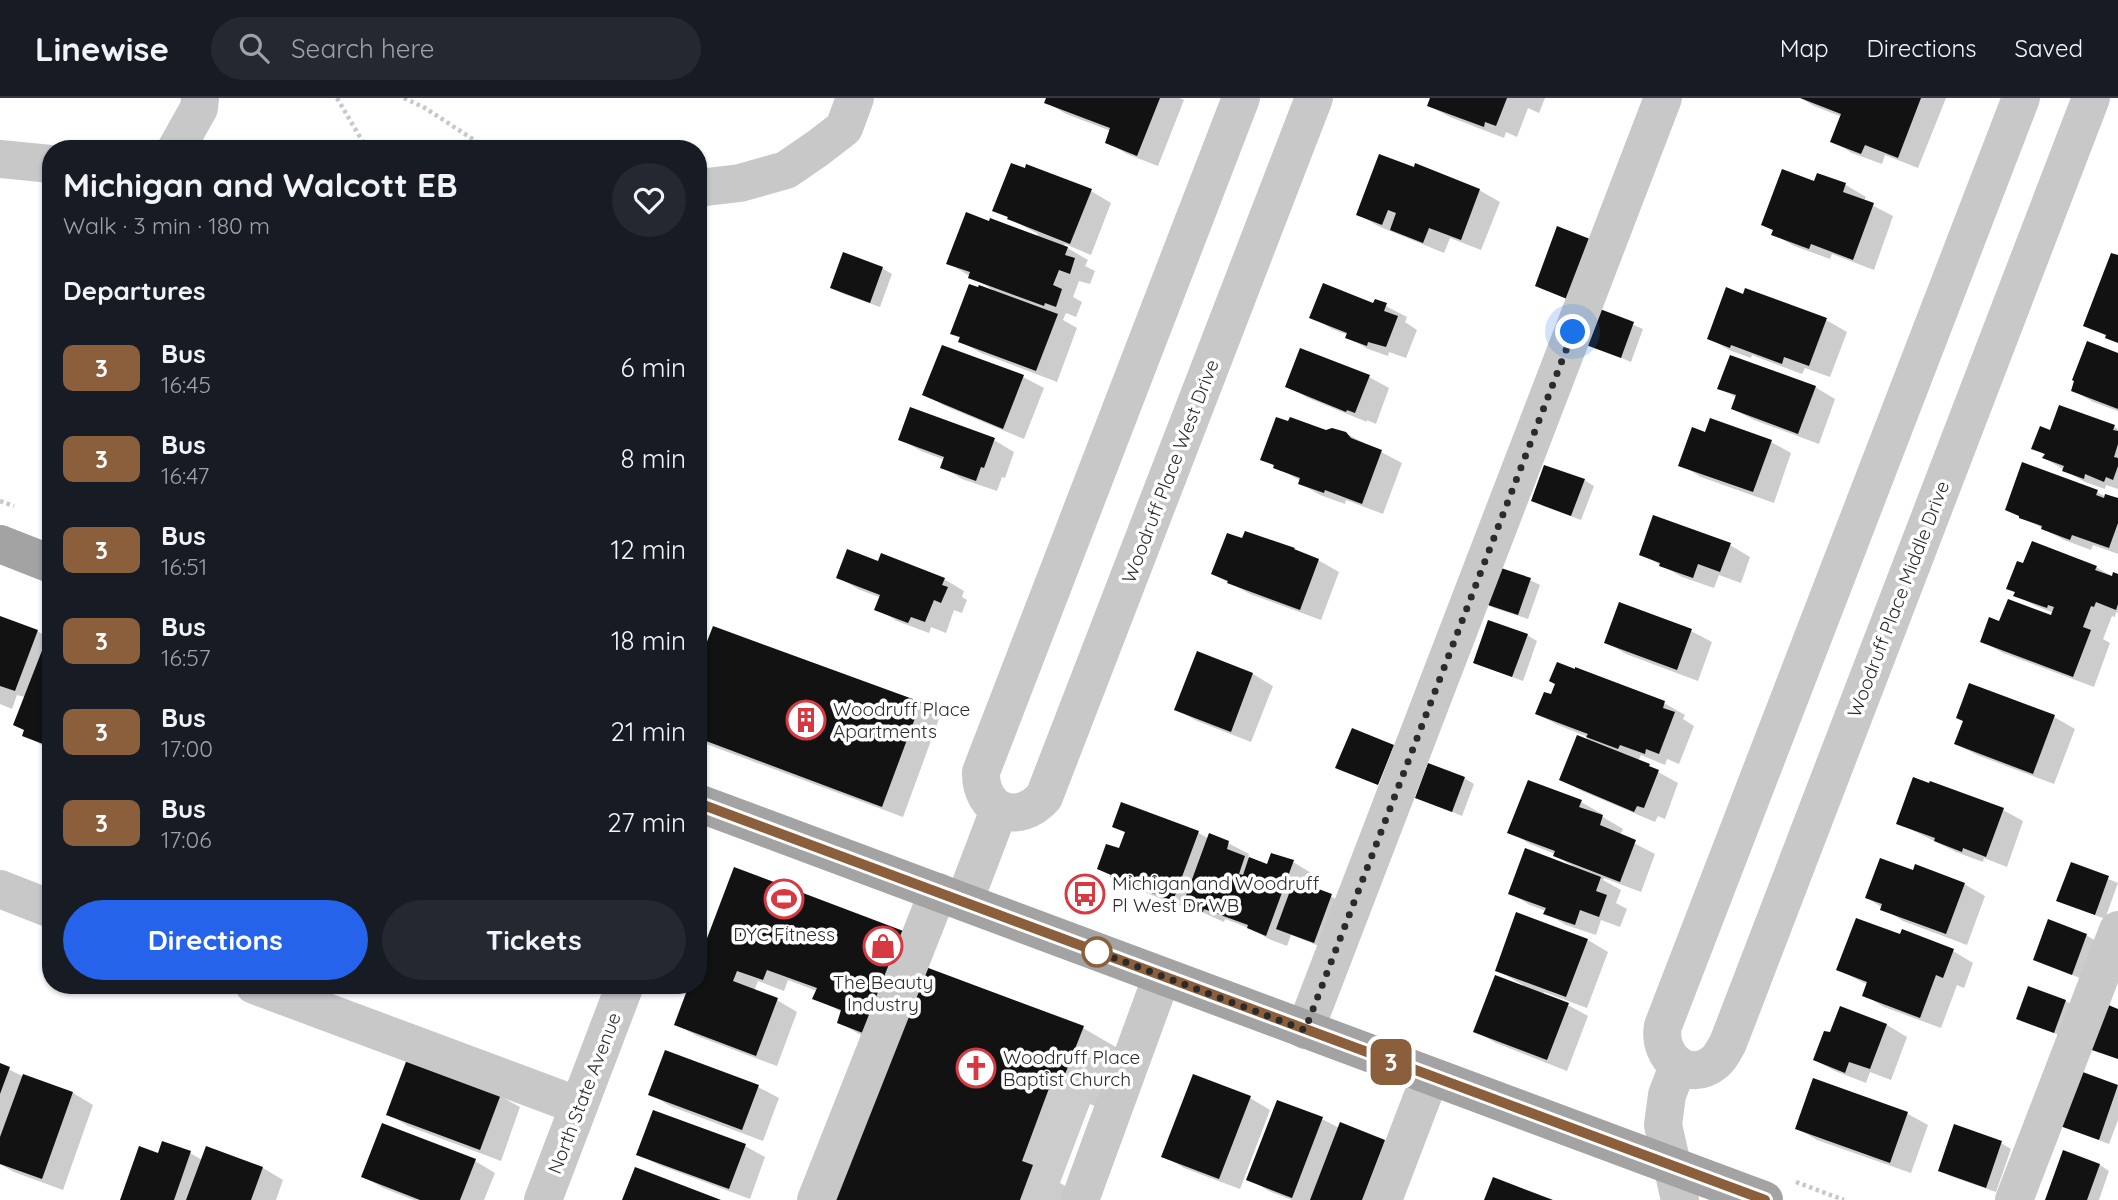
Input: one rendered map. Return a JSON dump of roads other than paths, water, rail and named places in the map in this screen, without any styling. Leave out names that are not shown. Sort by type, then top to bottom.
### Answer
[{"type":"main road","points":[[0,544],[42,560]]},
{"type":"main road","points":[[707,806],[1430,1077],[1676,1183],[1765,1200]]},
{"type":"street","points":[[181,140],[200,108],[200,98]]},
{"type":"street","points":[[707,187],[740,183],[786,170],[844,128],[855,98]]},
{"type":"street","points":[[816,1200],[951,897],[999,810],[983,791],[981,772],[1241,98]]},
{"type":"street","name":"Woodruff Place West Drive","points":[[999,810],[1025,812],[1035,807],[1044,797],[1314,98]]},
{"type":"street","points":[[1305,1030],[1663,98]]},
{"type":"street","points":[[1676,1183],[1663,1125],[1667,1095],[1678,1066],[1664,1050],[1661,1036],[1663,1026],[2021,98]]},
{"type":"street","name":"Woodruff Place Middle Drive","points":[[1678,1066],[1695,1070],[1707,1067],[1718,1060],[1728,1043],[2091,98]]},
{"type":"street","points":[[0,159],[42,163]]},
{"type":"street","points":[[0,889],[42,905]]},
{"type":"street","points":[[2014,1200],[2118,930]]},
{"type":"street","points":[[1080,1200],[1162,976]]},
{"type":"street","points":[[278,994],[579,1106]]},
{"type":"street","name":"North State Avenue","points":[[542,1200],[622,994]]},
{"type":"street","points":[[1383,1200],[1430,1077]]},
{"type":"place","name":"Woodruff Place Apartments","points":[[806,720]]},
{"type":"place","name":"Michigan and Woodruff Pl West Dr WB","points":[[1085,894]]},
{"type":"place","name":"DYC Fitness","points":[[784,899]]},
{"type":"place","name":"The Beauty Industry","points":[[883,946]]},
{"type":"place","name":"Woodruff Place Baptist Church","points":[[976,1068]]}]
